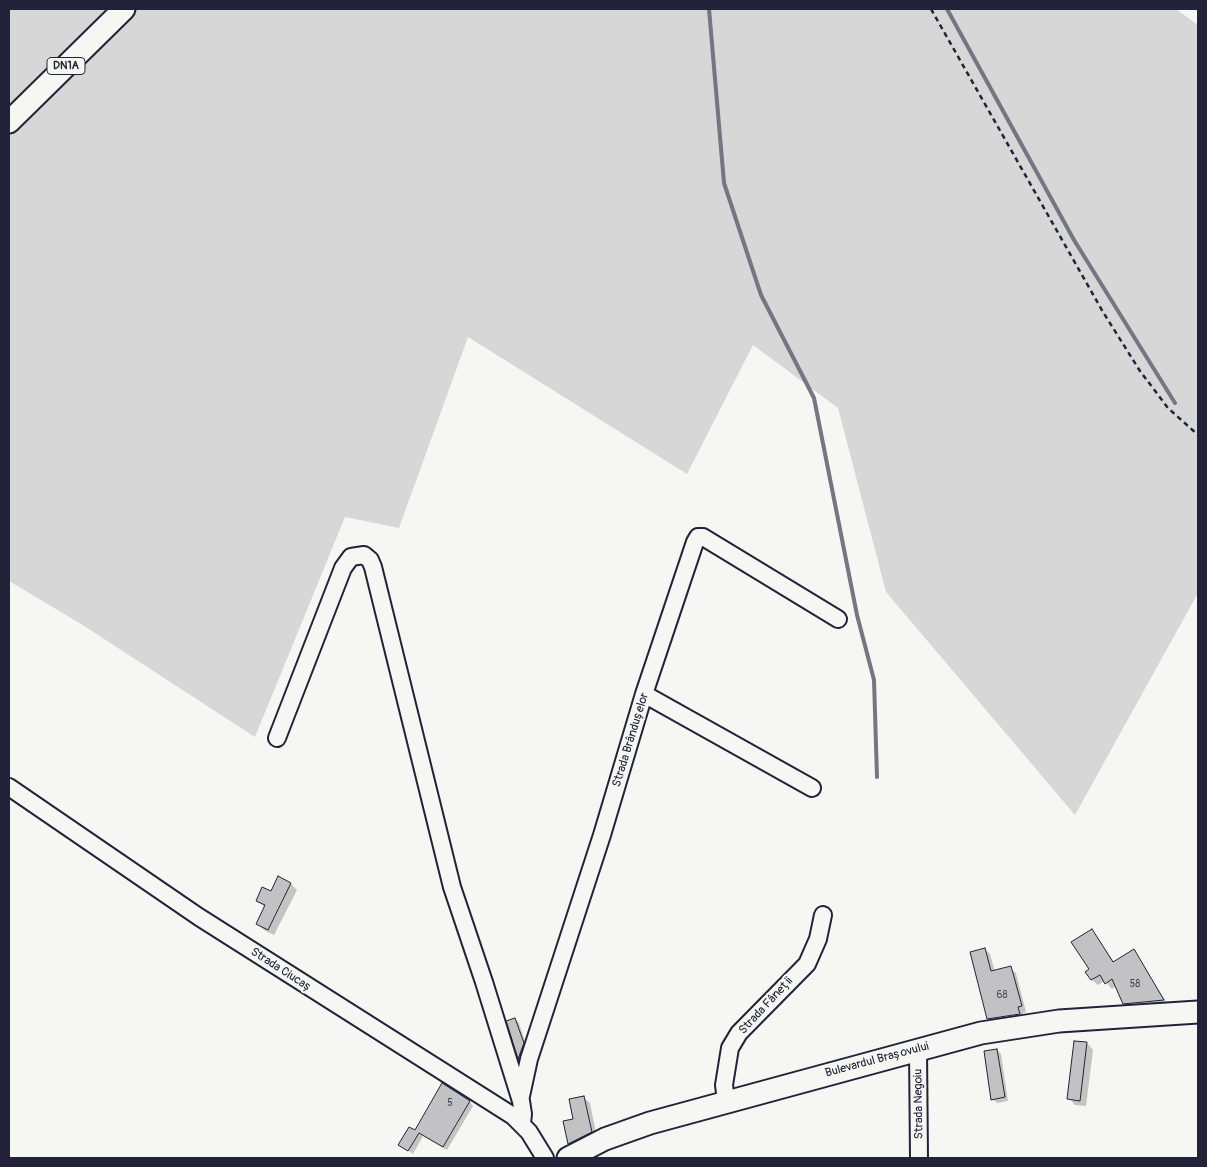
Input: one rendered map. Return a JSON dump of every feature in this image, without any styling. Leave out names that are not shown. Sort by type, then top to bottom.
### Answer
[{"type":"main road","name":"DN1A","points":[[9,122],[124,9]]},
{"type":"main road","name":"Bulevardul Brașovului","points":[[568,1158],[589,1145],[625,1131],[981,1032],[1033,1024],[1198,1012]]},
{"type":"street","name":"Strada Brândușelor","points":[[521,1101],[528,1059],[602,836],[644,694],[698,537],[703,536],[838,619]]},
{"type":"street","name":"Strada Brândușelor","points":[[277,738],[346,561],[351,557],[364,555],[370,560],[373,567],[452,887],[521,1101],[524,1114],[522,1123]]},
{"type":"street","points":[[644,694],[812,788]]},
{"type":"street","name":"Strada Ciucaș","points":[[9,787],[199,917],[522,1123],[546,1158]]},
{"type":"street","name":"Strada Fâneții","points":[[726,1102],[724,1085],[730,1048],[739,1033],[807,964],[818,939],[823,915]]},
{"type":"street","name":"Strada Negoiu","points":[[918,1049],[920,1158]]},
{"type":"path","points":[[931,9],[1103,312],[1140,371],[1168,408],[1198,435]]},
{"type":"shaded area","points":[[9,9],[1176,9],[1198,25],[1198,593],[1075,815],[886,592],[838,408],[753,345],[687,474],[468,337],[399,528],[345,517],[255,737],[81,624],[9,581]]},
{"type":"building","points":[[278,876],[291,883],[268,930],[256,924],[265,905],[256,901],[262,887],[271,891]]},
{"type":"building","points":[[1092,929],[1113,962],[1134,949],[1164,1000],[1123,1004],[1112,979],[1105,984],[1100,975],[1091,980],[1085,972],[1089,969],[1071,942]]},
{"type":"building","points":[[985,948],[991,971],[1011,966],[1022,1006],[1018,1007],[1020,1014],[987,1019],[970,952]]},
{"type":"building","points":[[515,1018],[524,1043],[518,1059],[506,1021]]},
{"type":"building","points":[[1074,1041],[1087,1042],[1080,1101],[1067,1099]]},
{"type":"building","points":[[997,1049],[1005,1097],[991,1100],[984,1051]]},
{"type":"building","points":[[442,1083],[470,1101],[443,1147],[419,1133],[408,1151],[398,1145],[409,1127],[415,1130]]},
{"type":"building","points":[[584,1096],[592,1132],[568,1144],[563,1121],[573,1119],[569,1099]]},
{"type":"waterway","points":[[709,9],[724,183],[761,295],[814,398],[857,615],[874,680],[877,777]]},
{"type":"waterway","points":[[947,9],[1074,240],[1175,403]]}]
